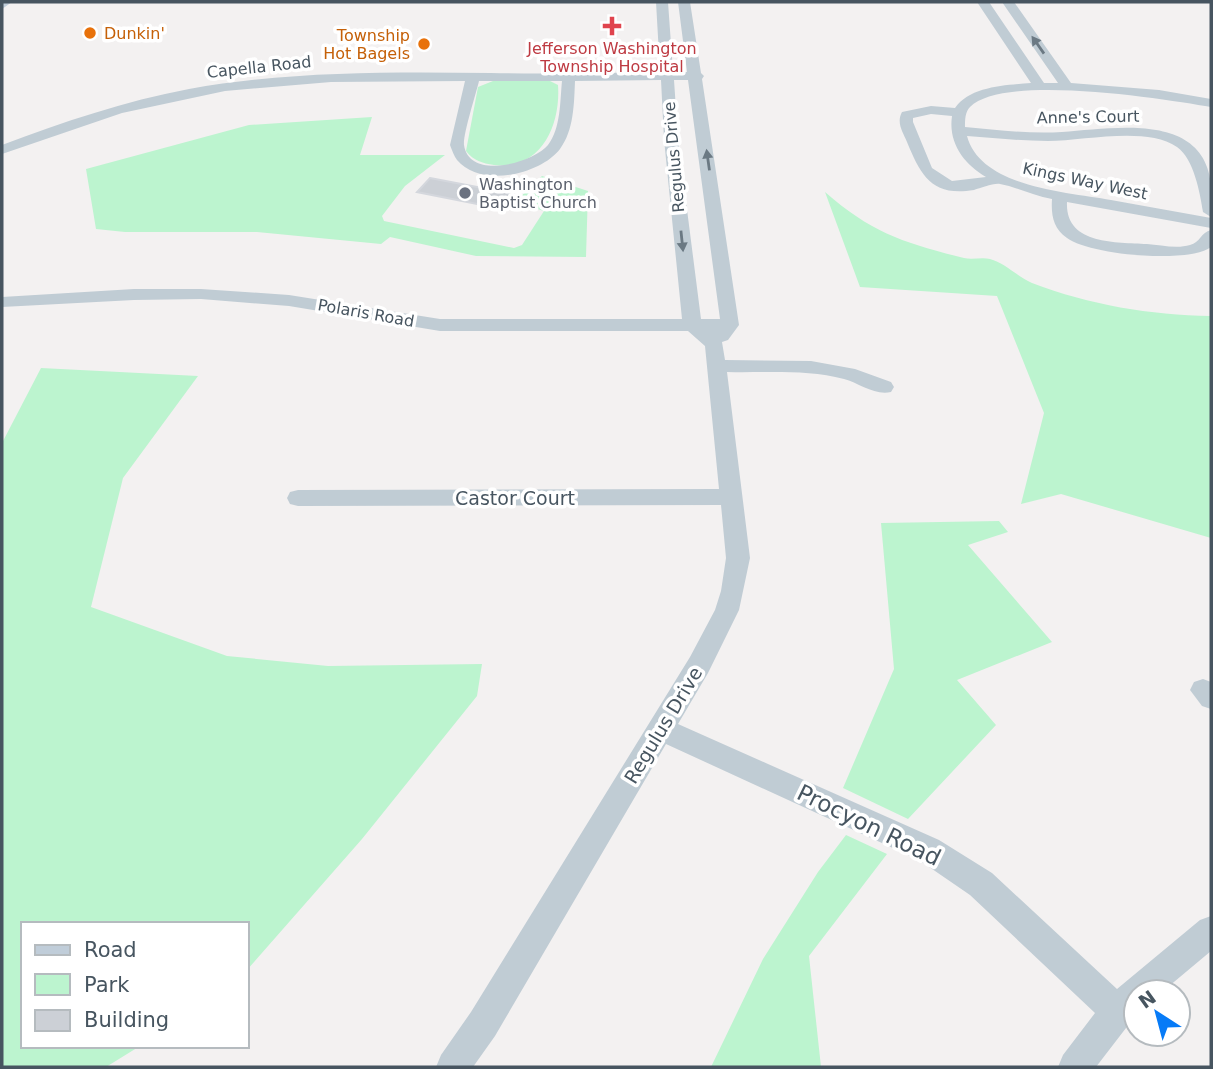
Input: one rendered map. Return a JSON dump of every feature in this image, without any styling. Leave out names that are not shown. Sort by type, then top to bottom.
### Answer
[{"type":"street","name":"Regulus Drive","points":[[662,2],[666,76],[692,324]]},
{"type":"street","name":"Regulus Drive","points":[[453,1067],[483,1024],[661,729],[713,640],[733,591],[737,540],[697,76],[684,2]]},
{"type":"street","points":[[984,2],[1041,88]]},
{"type":"street","points":[[1008,2],[1068,88]]},
{"type":"street","points":[[663,30],[690,30]]},
{"type":"street","name":"Capella Road","points":[[2,150],[108,112],[213,88],[324,77],[697,76]]},
{"type":"street","points":[[473,77],[457,145],[459,154],[466,162],[478,167],[507,170],[537,163],[552,149],[565,121],[569,77]]},
{"type":"street","points":[[998,178],[978,186],[946,184],[926,169],[907,125],[907,115],[931,110],[960,113],[965,104],[983,94],[1005,89],[1068,88],[1141,92],[1211,103]]},
{"type":"street","name":"Kings Way West","points":[[960,113],[962,146],[971,159],[998,178],[1060,196],[1211,223]]},
{"type":"street","name":"Anne's Court","points":[[959,131],[1044,137],[1142,133],[1165,136],[1184,145],[1192,154],[1211,212]]},
{"type":"street","points":[[1060,196],[1057,208],[1061,223],[1075,235],[1096,244],[1187,251],[1208,242],[1211,235]]},
{"type":"street","name":"Polaris Road","points":[[2,302],[127,294],[197,293],[293,301],[402,321],[440,325],[692,324],[720,345],[848,373],[884,387]]},
{"type":"street","name":"Castor Court","points":[[298,498],[732,497]]},
{"type":"street","name":"Procyon Road","points":[[661,729],[929,850],[1122,993]]},
{"type":"street","points":[[1155,978],[1211,931]]},
{"type":"street","points":[[1075,1067],[1122,1009]]},
{"type":"green space","points":[[493,81],[550,81],[558,85],[556,115],[551,129],[536,153],[524,161],[510,165],[494,165],[472,157],[466,151],[478,87]]},
{"type":"green space","points":[[372,117],[360,155],[445,155],[405,186],[382,216],[384,221],[514,248],[522,245],[544,211],[515,202],[542,176],[588,191],[586,257],[476,256],[390,237],[381,244],[257,232],[125,232],[96,229],[86,169],[249,125]]},
{"type":"green space","points":[[825,192],[858,218],[890,235],[964,258],[990,259],[1032,283],[1054,291],[1120,307],[1165,314],[1211,316],[1211,538],[1061,494],[1021,504],[1044,413],[997,296],[860,287]]},
{"type":"green space","points":[[41,368],[198,376],[123,478],[91,607],[227,656],[328,666],[482,664],[477,696],[362,839],[248,969],[248,922],[21,922],[21,1048],[137,1048],[106,1067],[2,1067],[2,443]]},
{"type":"green space","points":[[999,521],[1008,532],[968,545],[1052,642],[957,680],[996,725],[908,819],[843,788],[894,669],[881,523]]},
{"type":"green space","points":[[846,835],[887,854],[809,956],[821,1067],[711,1067],[763,959],[818,872]]},
{"type":"building","name":"Washington Baptist Church","points":[[430,178],[514,194],[502,209],[417,192]]},
{"type":"place","name":"Jefferson Washington Township Hospital","points":[[612,26]]},
{"type":"place","name":"Dunkin'","points":[[90,33]]},
{"type":"place","name":"Township Hot Bagels","points":[[424,44]]},
{"type":"place","name":"Washington Baptist Church","points":[[465,193]]}]
